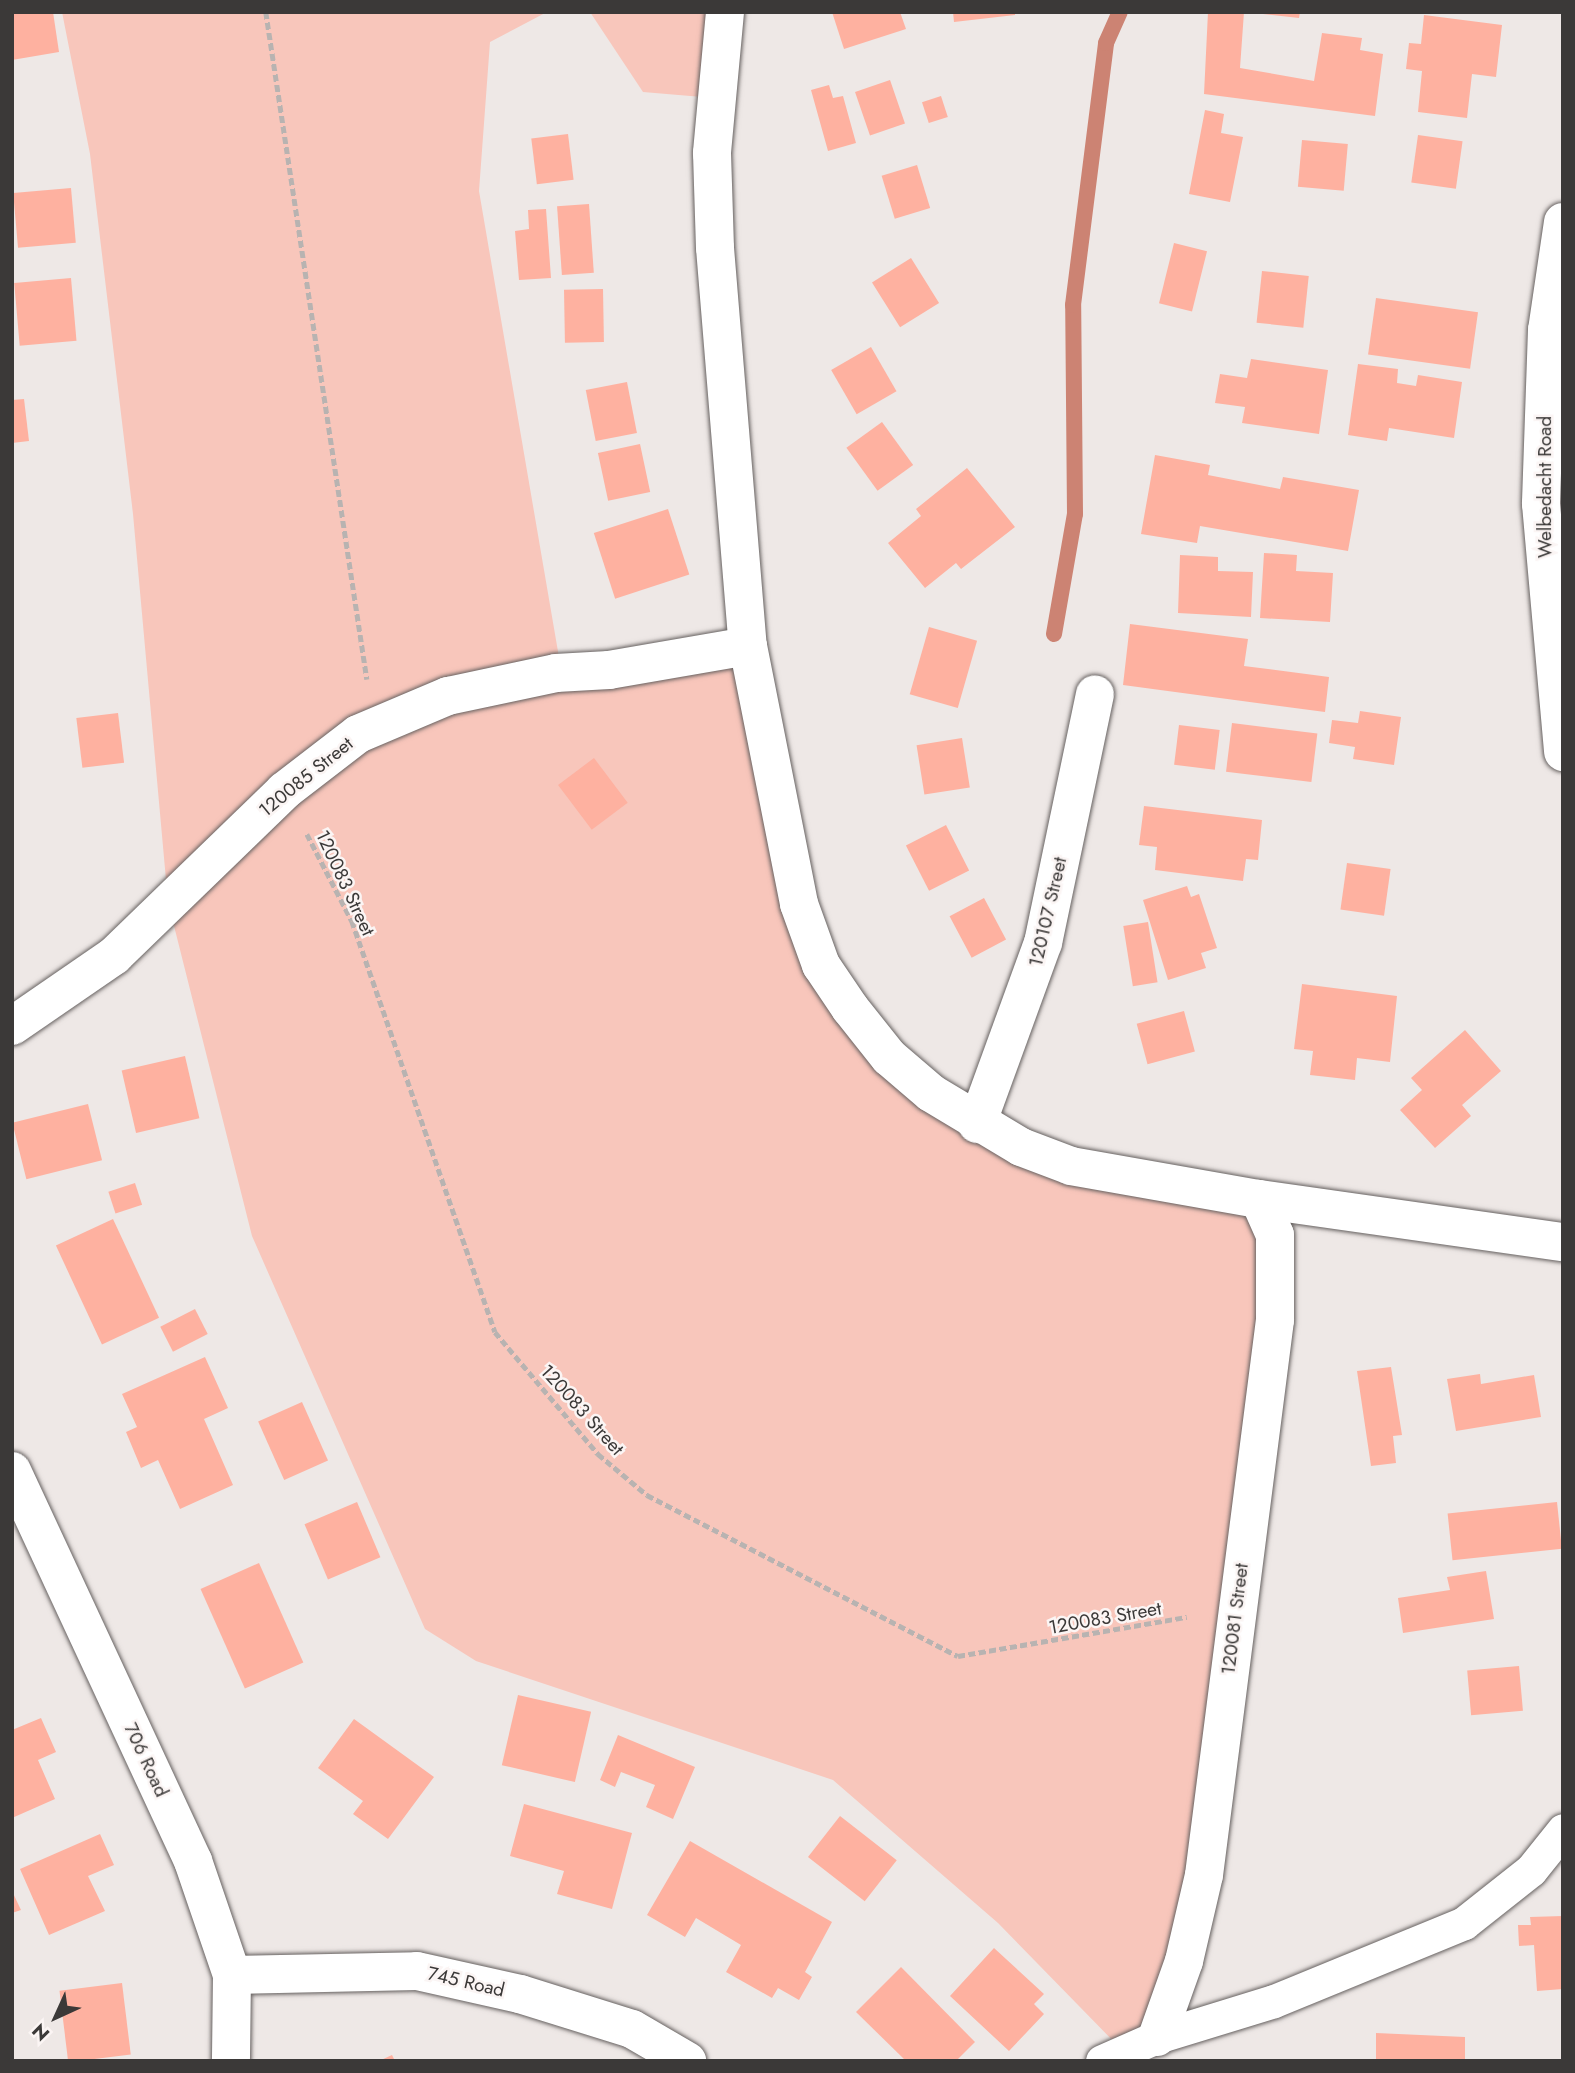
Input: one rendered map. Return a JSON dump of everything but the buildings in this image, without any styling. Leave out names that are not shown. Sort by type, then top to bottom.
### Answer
[{"type":"street","points":[[725,12],[712,153],[715,248],[748,646],[799,904],[821,965],[890,1057],[931,1093],[977,1124],[1071,1166],[1259,1199],[1563,1242]]},
{"type":"street","name":"Welbedacht Road","points":[[1563,222],[1547,330],[1553,462],[1548,613],[1563,752]]},
{"type":"street","name":"120085 Street","points":[[12,1026],[114,957],[284,790],[374,727],[462,694],[556,673],[609,670],[748,646]]},
{"type":"street","name":"120107 Street","points":[[977,1124],[1043,943],[1095,694]]},
{"type":"street","name":"120081 Street","points":[[1157,2037],[1196,1919],[1275,1320],[1275,1235],[1259,1199]]},
{"type":"street","name":"706 Road","points":[[12,1471],[193,1861],[232,1975],[231,2061]]},
{"type":"street","name":"745 Road","points":[[232,1975],[417,1971],[520,1994],[632,2029],[687,2061]]},
{"type":"lane","points":[[1102,2061],[1157,2037],[1274,2001],[1464,1923],[1531,1870],[1563,1830]]},
{"type":"path","points":[[267,12],[374,727]]},
{"type":"path","name":"120083 Street","points":[[284,790],[352,921],[495,1332],[598,1454],[647,1495],[958,1656],[1236,1608]]},
{"type":"shaded area","points":[[62,12],[547,12],[490,42],[479,191],[561,669],[748,643],[820,972],[979,1129],[1258,1197],[1273,1234],[1198,1874],[1154,2030],[1120,2048],[998,1923],[833,1780],[476,1661],[425,1629],[252,1236],[168,902],[133,514],[90,154]]},
{"type":"shaded area","points":[[590,12],[720,12],[714,98],[643,92]]},
{"type":"waterway","points":[[1054,634],[1075,514],[1073,305],[1106,43],[1120,12]]}]
